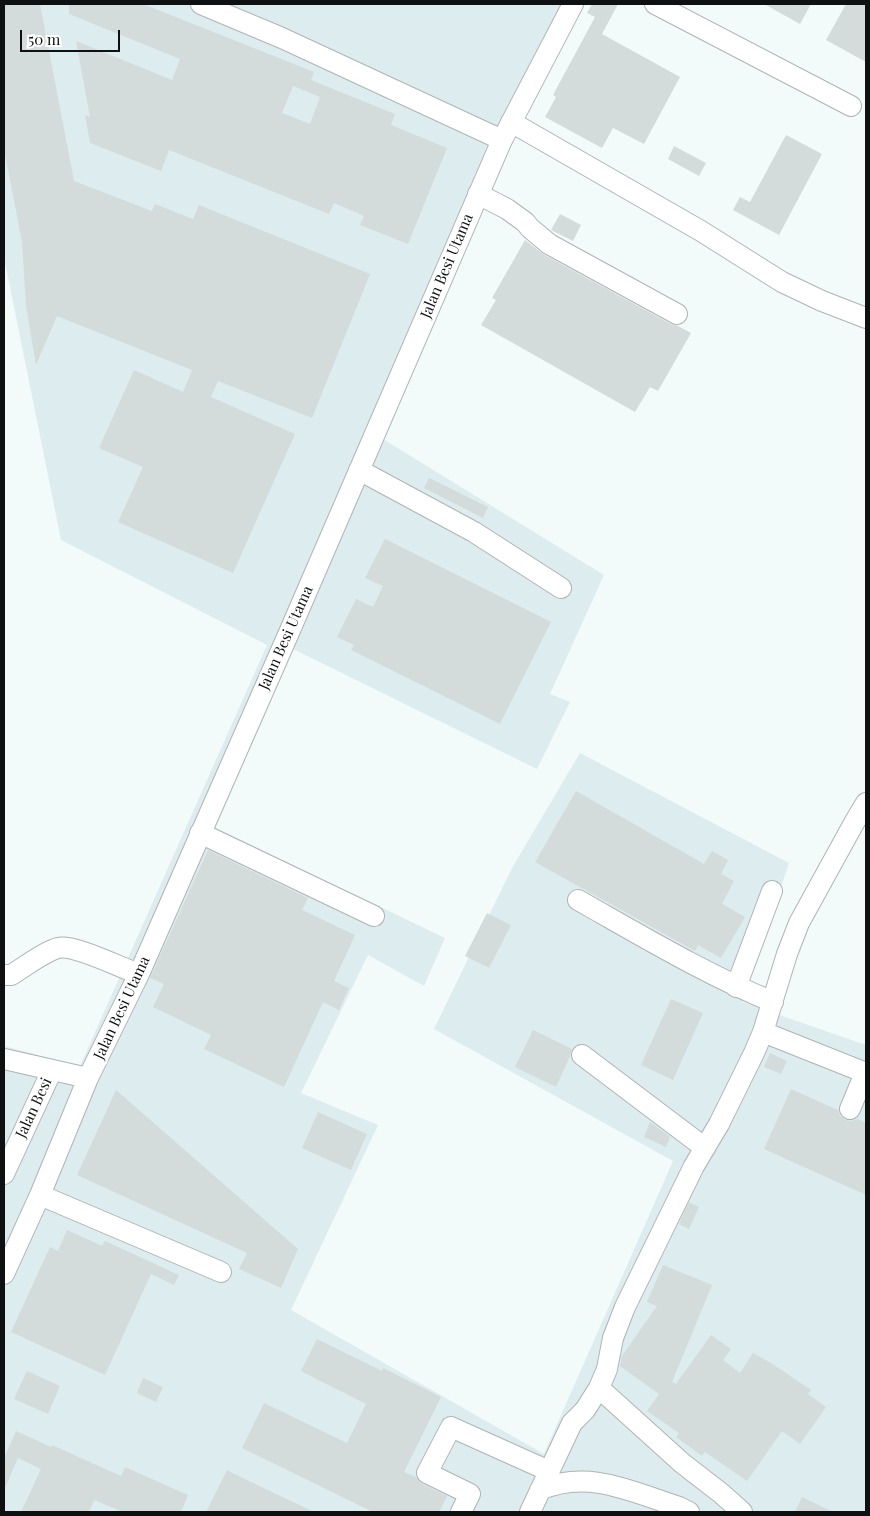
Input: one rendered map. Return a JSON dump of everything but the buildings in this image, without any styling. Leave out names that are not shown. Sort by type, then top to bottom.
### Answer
[{"type":"street","points":[[201,4],[282,38],[502,140]]},
{"type":"street","name":"Jalan Besi Utama","points":[[4,1274],[40,1195],[88,1078],[139,974],[502,140],[573,4]]},
{"type":"street","points":[[656,4],[851,106]]},
{"type":"street","points":[[511,122],[701,231],[782,282],[822,301],[866,318]]},
{"type":"street","points":[[478,194],[525,222],[549,244],[677,314]]},
{"type":"street","points":[[359,470],[474,532],[561,588]]},
{"type":"street","points":[[530,1512],[572,1423],[584,1410],[599,1388],[607,1369],[613,1338],[625,1307],[694,1166],[719,1124],[763,1032],[787,954],[800,923],[866,803]]},
{"type":"street","points":[[200,834],[374,916]]},
{"type":"street","points":[[736,987],[772,891]]},
{"type":"street","points":[[578,900],[685,961],[736,987],[773,1002]]},
{"type":"street","points":[[4,975],[11,975],[53,949],[65,947],[78,950],[139,974]]},
{"type":"street","points":[[763,1032],[866,1073],[850,1109]]},
{"type":"street","points":[[582,1055],[705,1148]]},
{"type":"street","points":[[4,1059],[88,1078]]},
{"type":"street","name":"Jalan Besi","points":[[4,1174],[52,1070]]},
{"type":"street","points":[[40,1195],[220,1272]]},
{"type":"street","points":[[599,1388],[682,1463],[728,1498],[732,1505],[742,1512]]},
{"type":"street","points":[[461,1512],[470,1494],[427,1473],[451,1427],[548,1471]]},
{"type":"street","points":[[540,1490],[565,1483],[591,1481],[607,1483],[689,1512]]},
{"type":"shaded area","points":[[4,4],[568,4],[383,439],[604,575],[550,694],[570,702],[537,769],[293,649],[212,826],[445,938],[424,986],[368,955],[301,1093],[378,1125],[291,1310],[544,1454],[673,1161],[434,1029],[512,868],[580,753],[789,863],[742,1002],[866,1045],[866,1512],[4,1512],[4,1046],[80,1066],[267,645],[61,540],[4,257]]}]
